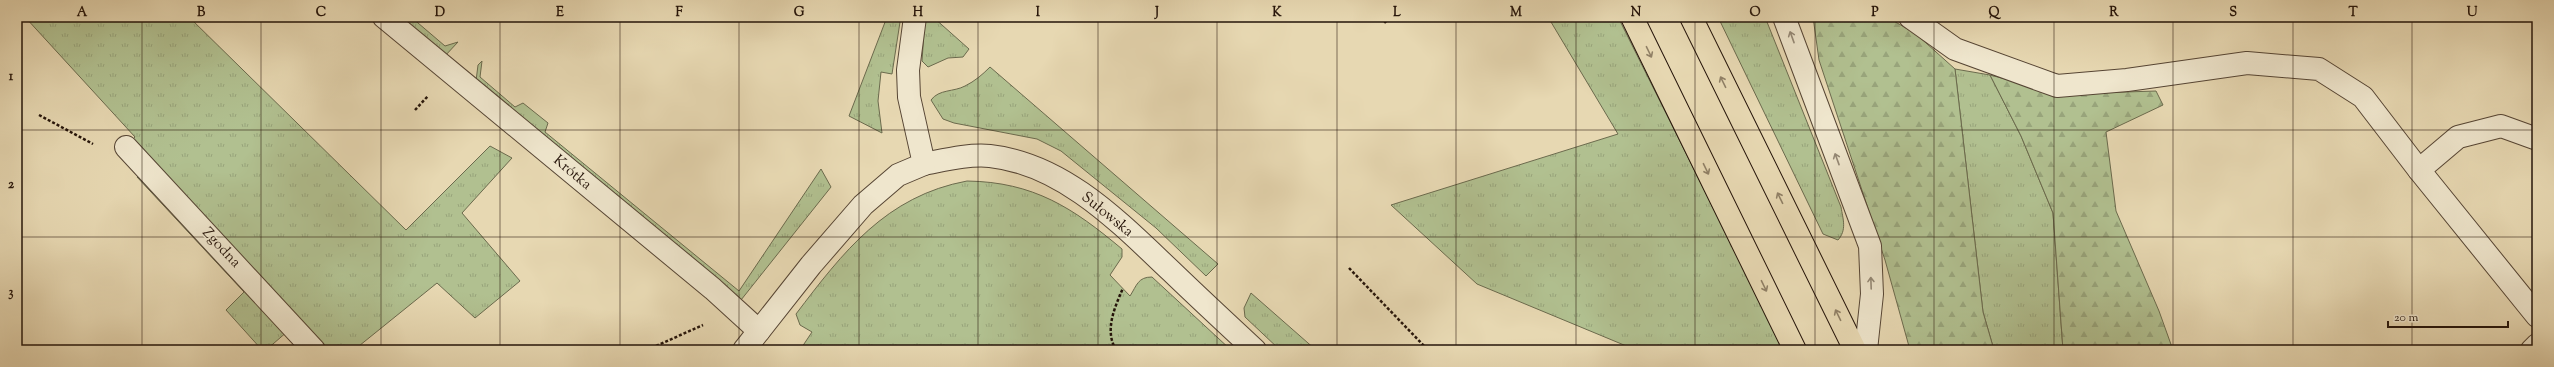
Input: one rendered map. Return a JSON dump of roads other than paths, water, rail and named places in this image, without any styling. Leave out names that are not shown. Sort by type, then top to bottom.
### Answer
[{"type":"main road","points":[[1632,17],[1795,350]]},
{"type":"main road","points":[[1691,17],[1855,350]]},
{"type":"street","name":"Krótka","points":[[384,17],[714,289],[759,330]]},
{"type":"street","points":[[914,17],[908,70],[909,97],[924,164]]},
{"type":"street","points":[[1784,17],[1870,246],[1872,294],[1866,350]]},
{"type":"street","points":[[1910,17],[1955,49],[2057,86],[2127,80],[2248,63],[2319,69],[2363,97],[2418,170],[2537,316]]},
{"type":"street","points":[[2418,170],[2458,137],[2501,126],[2537,139]]},
{"type":"street","name":"Zgodna","points":[[126,147],[314,350]]},
{"type":"street","name":"Sułowska","points":[[744,350],[810,265],[872,195],[898,176],[924,164],[955,158],[990,156],[1022,164],[1057,178],[1095,202],[1255,350]]},
{"type":"street","points":[[2532,350],[2537,345]]}]
